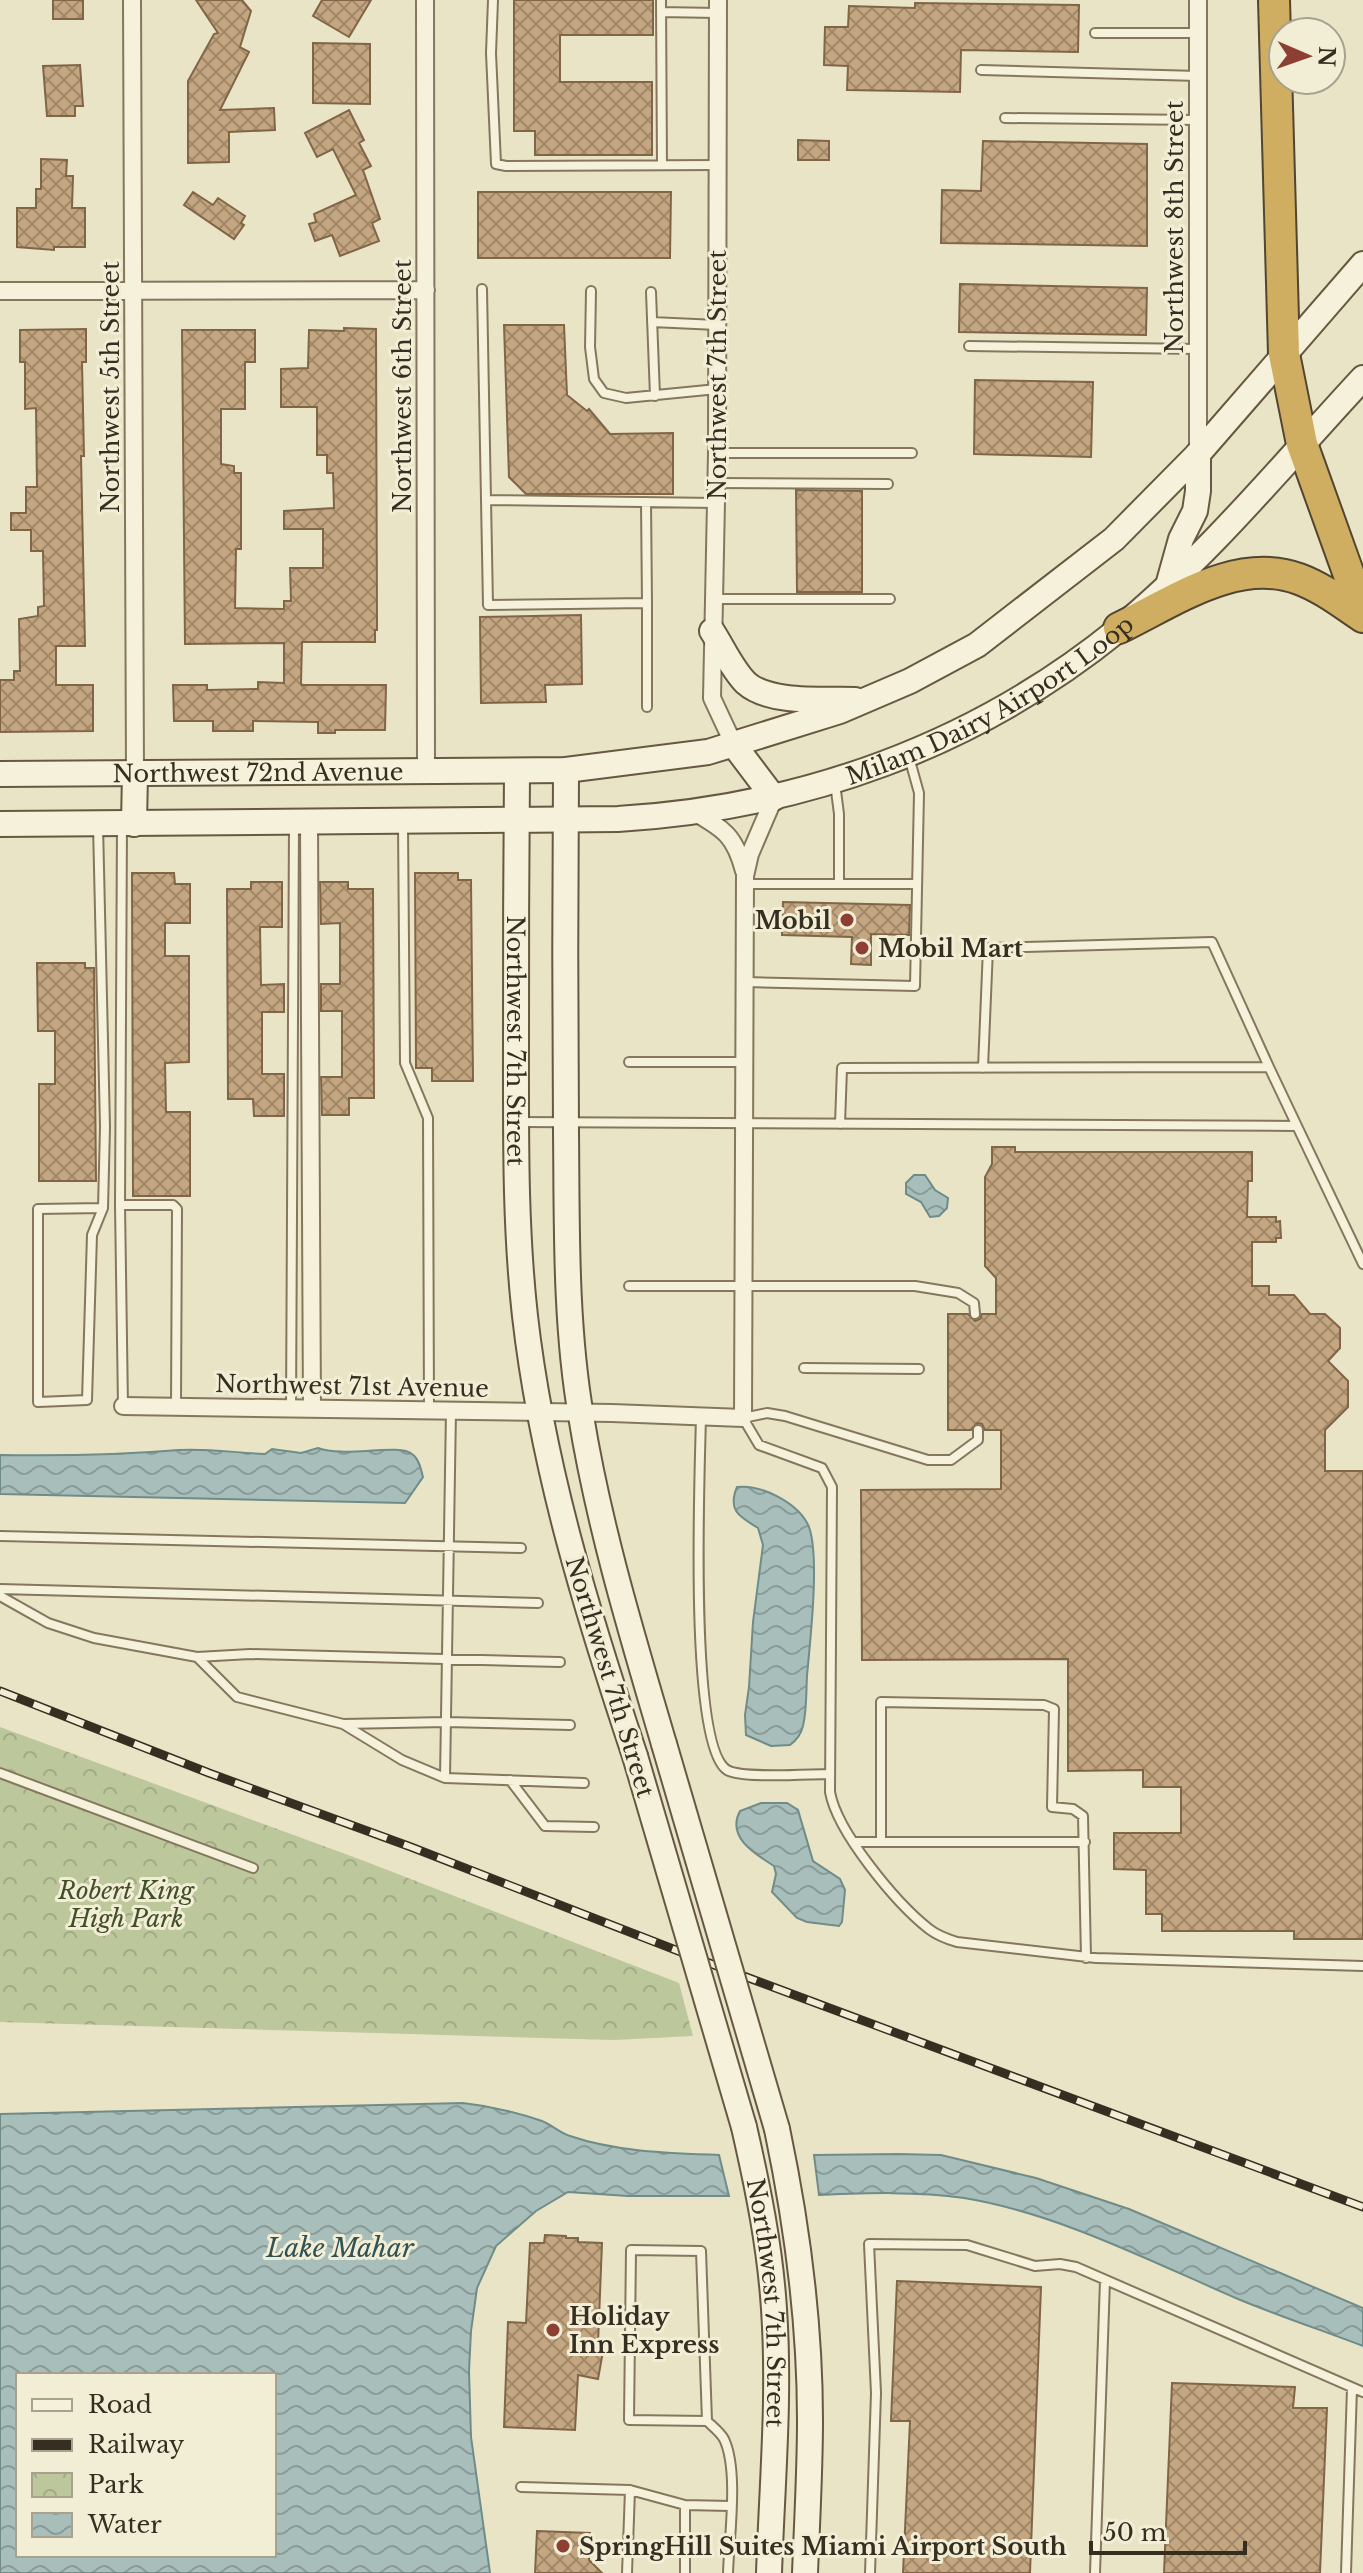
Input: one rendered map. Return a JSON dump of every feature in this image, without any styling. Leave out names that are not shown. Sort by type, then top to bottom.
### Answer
[{"type":"highway","points":[[1274,0],[1284,354],[1302,444],[1363,616]]},
{"type":"highway","points":[[1119,628],[1208,585],[1255,573],[1279,574],[1300,580],[1327,592],[1363,616]]},
{"type":"main road","name":"Milam Dairy Airport Loop","points":[[566,770],[681,757],[813,721],[865,701],[977,645],[1114,539],[1198,454],[1363,264]]},
{"type":"main road","name":"Milam Dairy Airport Loop","points":[[517,822],[647,818],[774,798],[835,782],[909,755],[1005,707],[1119,628],[1168,584],[1275,477],[1363,378]]},
{"type":"main road","points":[[1168,584],[1181,539],[1195,511],[1198,454]]},
{"type":"main road","points":[[712,631],[736,671],[759,692],[777,697],[865,701]]},
{"type":"main road","points":[[734,745],[774,798]]},
{"type":"main road","name":"Northwest 72nd Avenue","points":[[0,774],[566,770]]},
{"type":"main road","name":"Northwest 7th Street","points":[[566,770],[566,1122],[570,1309],[580,1414],[614,1567],[777,2129],[791,2200],[805,2314],[810,2418],[805,2573]]},
{"type":"main road","name":"Northwest 7th Street","points":[[517,771],[516,1122],[518,1242],[525,1317],[539,1413],[568,1537],[744,2127],[763,2212],[774,2309],[775,2430],[769,2573]]},
{"type":"main road","points":[[118,824],[135,773]]},
{"type":"main road","name":"Northwest 72nd Avenue","points":[[0,824],[517,822]]},
{"type":"street","name":"Northwest 5th Street","points":[[132,0],[135,773]]},
{"type":"street","name":"Northwest 6th Street","points":[[425,0],[426,771]]},
{"type":"street","name":"Northwest 8th Street","points":[[1198,0],[1198,454]]},
{"type":"street","name":"Northwest 7th Street","points":[[718,6],[718,389],[712,698],[734,745]]},
{"type":"street","points":[[0,291],[426,290]]},
{"type":"street","points":[[743,1418],[745,880],[750,854],[774,798]]},
{"type":"street","points":[[694,812],[727,833],[739,852],[745,880]]},
{"type":"street","points":[[302,823],[312,1409]]},
{"type":"street","name":"Northwest 71st Avenue","points":[[123,1406],[743,1418]]},
{"type":"lane","points":[[493,0],[491,53],[496,164],[718,165]]},
{"type":"lane","points":[[661,0],[662,165]]},
{"type":"lane","points":[[661,12],[718,6]]},
{"type":"lane","points":[[1095,33],[1198,33]]},
{"type":"lane","points":[[981,70],[1198,76]]},
{"type":"lane","points":[[1005,118],[1198,120]]},
{"type":"lane","points":[[482,289],[488,605],[647,603]]},
{"type":"lane","points":[[591,291],[590,347],[594,379],[604,393],[626,398],[718,389]]},
{"type":"lane","points":[[651,292],[655,396]]},
{"type":"lane","points":[[652,322],[717,325]]},
{"type":"lane","points":[[969,346],[1198,349]]},
{"type":"lane","points":[[717,453],[912,453]]},
{"type":"lane","points":[[717,483],[888,484]]},
{"type":"lane","points":[[486,500],[717,503]]},
{"type":"lane","points":[[646,502],[647,707]]},
{"type":"lane","points":[[715,599],[890,599]]},
{"type":"lane","points":[[746,982],[915,986],[919,793],[909,755]]},
{"type":"lane","points":[[835,782],[839,814],[839,884]]},
{"type":"lane","points":[[403,822],[405,1063],[428,1118],[429,1411]]},
{"type":"lane","points":[[291,1409],[302,823]]},
{"type":"lane","points":[[118,824],[123,1406]]},
{"type":"lane","points":[[103,1208],[38,1209],[38,1402],[87,1400],[92,1235],[103,1208],[118,824]]},
{"type":"lane","points":[[745,880],[917,884]]},
{"type":"lane","points":[[983,1068],[988,948],[1212,942],[1363,1264]]},
{"type":"lane","points":[[629,1062],[746,1062]]},
{"type":"lane","points":[[840,1124],[842,1068],[1269,1067]]},
{"type":"lane","points":[[516,1122],[1297,1126]]},
{"type":"lane","points":[[120,1205],[173,1205],[177,1209],[176,1407]]},
{"type":"lane","points":[[629,1286],[915,1286],[958,1293],[974,1303],[975,1314]]},
{"type":"lane","points":[[804,1368],[919,1369]]},
{"type":"lane","points":[[445,1778],[451,1411]]},
{"type":"lane","points":[[978,1430],[978,1440],[951,1460],[928,1460],[785,1416],[767,1413],[743,1418],[759,1445],[822,1468],[832,1487],[830,1774],[833,1808],[853,1842],[905,1906],[942,1937],[974,1945],[1086,1958],[1363,1966]]},
{"type":"lane","points":[[701,1415],[701,1672],[717,1757],[723,1767],[739,1774],[830,1774]]},
{"type":"lane","points":[[0,1536],[521,1548]]},
{"type":"lane","points":[[0,1589],[538,1603]]},
{"type":"lane","points":[[0,1596],[48,1623],[94,1638],[197,1657],[250,1654],[560,1662]]},
{"type":"lane","points":[[197,1657],[237,1697],[343,1724],[446,1722],[570,1725]]},
{"type":"lane","points":[[881,1842],[881,1702],[1044,1705],[1054,1709],[1052,1807],[1073,1809],[1083,1816],[1086,1958]]},
{"type":"lane","points":[[343,1724],[402,1760],[445,1778],[584,1783]]},
{"type":"lane","points":[[0,1773],[253,1868]]},
{"type":"lane","points":[[510,1780],[545,1826],[594,1827]]},
{"type":"lane","points":[[853,1842],[1085,1842]]},
{"type":"lane","points":[[870,2573],[876,2393],[869,2244],[967,2245],[1035,2266],[1060,2264],[1076,2267],[1363,2392]]},
{"type":"lane","points":[[707,2421],[629,2420],[631,2250],[701,2251],[707,2421],[723,2437],[729,2456],[728,2573]]},
{"type":"lane","points":[[1095,2573],[1105,2280]]},
{"type":"lane","points":[[1346,2573],[1352,2388]]},
{"type":"lane","points":[[521,2487],[630,2490],[685,2505],[730,2506]]},
{"type":"lane","points":[[627,2573],[630,2490]]},
{"type":"lane","points":[[685,2505],[685,2573]]},
{"type":"green space","name":"Robert King High Park","points":[[0,1727],[359,1859],[679,1983],[693,2036],[614,2040],[0,2022]]},
{"type":"water","points":[[914,1175],[925,1175],[935,1190],[948,1198],[947,1208],[939,1216],[930,1217],[921,1202],[906,1194],[906,1183]]},
{"type":"water","points":[[318,1448],[342,1452],[405,1451],[416,1458],[423,1477],[405,1503],[0,1494],[0,1455],[189,1450],[265,1454],[272,1449],[301,1453]]},
{"type":"water","points":[[737,1487],[768,1492],[788,1503],[804,1518],[812,1541],[813,1600],[805,1713],[801,1732],[790,1745],[771,1746],[746,1735],[753,1622],[763,1545],[758,1528],[741,1517],[735,1508]]},
{"type":"water","points":[[761,1803],[787,1803],[798,1810],[813,1861],[840,1879],[845,1890],[839,1926],[797,1918],[772,1892],[776,1874],[774,1866],[745,1844],[737,1829],[740,1811]]},
{"type":"water","name":"Lake Mahar","points":[[463,2103],[522,2115],[542,2121],[570,2136],[606,2145],[644,2151],[719,2155],[729,2196],[628,2196],[568,2192],[536,2211],[496,2246],[477,2288],[469,2371],[471,2437],[490,2573],[0,2573],[0,2114]]},
{"type":"water","points":[[814,2155],[941,2155],[1036,2178],[1129,2209],[1363,2308],[1363,2346],[1238,2299],[1069,2227],[999,2205],[928,2194],[819,2195]]},
{"type":"building","points":[[53,0],[83,0],[83,19],[53,19]]},
{"type":"building","points":[[196,0],[242,0],[251,11],[240,47],[249,52],[220,110],[274,108],[275,130],[229,132],[229,162],[188,163],[188,81],[214,34],[218,33]]},
{"type":"building","points":[[322,0],[371,0],[349,37],[313,16]]},
{"type":"building","points":[[514,0],[653,0],[653,35],[560,35],[560,82],[652,82],[652,155],[535,155],[535,131],[514,131]]},
{"type":"building","points":[[915,3],[1079,5],[1078,52],[961,50],[960,92],[847,90],[848,66],[824,65],[825,27],[848,27],[849,6],[915,8]]},
{"type":"building","points":[[313,43],[370,44],[370,104],[313,103]]},
{"type":"building","points":[[80,65],[83,106],[75,106],[75,116],[47,116],[43,66]]},
{"type":"building","points":[[349,110],[364,140],[359,143],[371,166],[363,170],[380,219],[372,223],[379,241],[340,256],[332,235],[315,241],[309,224],[316,222],[314,214],[356,195],[333,149],[317,157],[305,133]]},
{"type":"building","points":[[798,140],[829,141],[829,160],[798,160]]},
{"type":"building","points":[[983,141],[1147,144],[1147,246],[941,243],[942,190],[981,191]]},
{"type":"building","points":[[41,159],[67,160],[66,176],[73,176],[72,208],[85,208],[85,247],[54,247],[54,250],[17,247],[17,208],[36,208],[36,189],[41,189]]},
{"type":"building","points":[[193,192],[213,205],[218,198],[245,216],[241,223],[244,225],[234,239],[184,205]]},
{"type":"building","points":[[478,192],[671,192],[670,258],[478,258]]},
{"type":"building","points":[[960,284],[1147,288],[1146,335],[959,332]]},
{"type":"building","points":[[504,325],[564,325],[567,395],[587,411],[589,409],[610,434],[673,433],[673,494],[526,494],[509,477]]},
{"type":"building","points":[[344,328],[376,329],[377,630],[375,642],[302,642],[301,683],[386,685],[385,730],[318,733],[318,722],[253,721],[253,731],[213,731],[213,721],[174,721],[173,685],[207,685],[207,690],[258,689],[258,682],[284,683],[284,643],[185,644],[182,330],[255,330],[255,362],[245,362],[245,409],[221,409],[221,464],[234,466],[234,473],[241,473],[241,549],[236,549],[235,608],[284,609],[284,601],[291,601],[290,568],[323,568],[323,529],[284,529],[284,511],[334,508],[333,473],[327,473],[327,455],[317,455],[317,407],[281,407],[281,369],[308,368],[309,330],[344,331]]},
{"type":"building","points":[[86,329],[86,362],[82,362],[84,456],[81,456],[85,646],[56,646],[56,685],[93,685],[93,731],[0,732],[0,680],[14,680],[14,671],[20,671],[19,619],[38,616],[38,607],[44,606],[43,551],[31,551],[31,530],[11,530],[11,513],[26,513],[26,487],[37,487],[36,408],[25,409],[25,362],[20,362],[20,330]]},
{"type":"building","points":[[975,380],[1093,382],[1091,457],[974,454]]},
{"type":"building","points":[[796,490],[862,491],[862,592],[797,592]]},
{"type":"building","points":[[581,615],[582,684],[545,685],[546,702],[481,703],[480,617]]},
{"type":"building","points":[[132,873],[174,873],[175,884],[190,884],[190,923],[165,923],[165,956],[189,956],[189,1062],[165,1063],[166,1112],[190,1112],[190,1196],[133,1196]]},
{"type":"building","points":[[415,873],[458,873],[458,880],[471,880],[473,1081],[432,1081],[432,1068],[416,1068]]},
{"type":"building","points":[[251,882],[282,882],[282,927],[260,927],[261,985],[284,984],[284,1012],[262,1012],[262,1074],[284,1074],[284,1116],[254,1116],[253,1099],[228,1099],[227,889],[251,889]]},
{"type":"building","points":[[320,882],[348,882],[348,889],[373,889],[374,1098],[349,1098],[349,1115],[322,1115],[321,1077],[342,1077],[342,1011],[321,1011],[321,984],[340,984],[340,923],[321,924]]},
{"type":"building","name":"Mobil","points":[[783,902],[910,905],[909,935],[871,934],[871,965],[851,964],[852,937],[782,935]]},
{"type":"building","points":[[37,963],[85,963],[85,968],[94,968],[96,1181],[39,1181],[39,1084],[55,1084],[55,1031],[38,1031]]},
{"type":"building","points":[[992,1147],[1015,1147],[1015,1152],[1252,1152],[1247,1217],[1276,1217],[1276,1222],[1280,1221],[1281,1238],[1276,1238],[1276,1242],[1252,1242],[1252,1286],[1269,1286],[1269,1295],[1294,1295],[1310,1314],[1325,1314],[1340,1328],[1340,1348],[1328,1361],[1348,1381],[1348,1407],[1325,1430],[1325,1471],[1363,1471],[1363,1939],[1294,1939],[1294,1931],[1162,1931],[1162,1914],[1146,1914],[1146,1870],[1114,1869],[1114,1833],[1181,1833],[1181,1787],[1143,1787],[1143,1770],[1068,1771],[1068,1659],[862,1660],[861,1490],[1001,1489],[1001,1430],[985,1430],[982,1424],[977,1423],[971,1430],[948,1430],[948,1314],[968,1314],[975,1321],[982,1314],[996,1314],[996,1278],[985,1266],[985,1177],[992,1164]]},
{"type":"building","name":"Holiday Inn Express","points":[[545,2235],[602,2243],[598,2344],[604,2346],[598,2379],[578,2375],[575,2430],[504,2427],[508,2322],[526,2323],[530,2243],[544,2243]]},
{"type":"building","points":[[897,2281],[1041,2287],[1030,2573],[903,2573],[910,2421],[891,2421]]},
{"type":"building","points":[[1172,2383],[1295,2387],[1293,2408],[1327,2408],[1320,2573],[1164,2573]]},
{"type":"building","name":"SpringHill Suites Miami Airport South","points":[[537,2531],[590,2533],[589,2560],[602,2573],[535,2573]]},
{"type":"railway","points":[[0,1691],[722,1968],[1363,2207]]},
{"type":"place","name":"Mobil","points":[[847,920]]},
{"type":"place","name":"Mobil Mart","points":[[862,948]]},
{"type":"place","name":"Holiday Inn Express","points":[[553,2330]]},
{"type":"place","name":"SpringHill Suites Miami Airport South","points":[[563,2546]]}]
